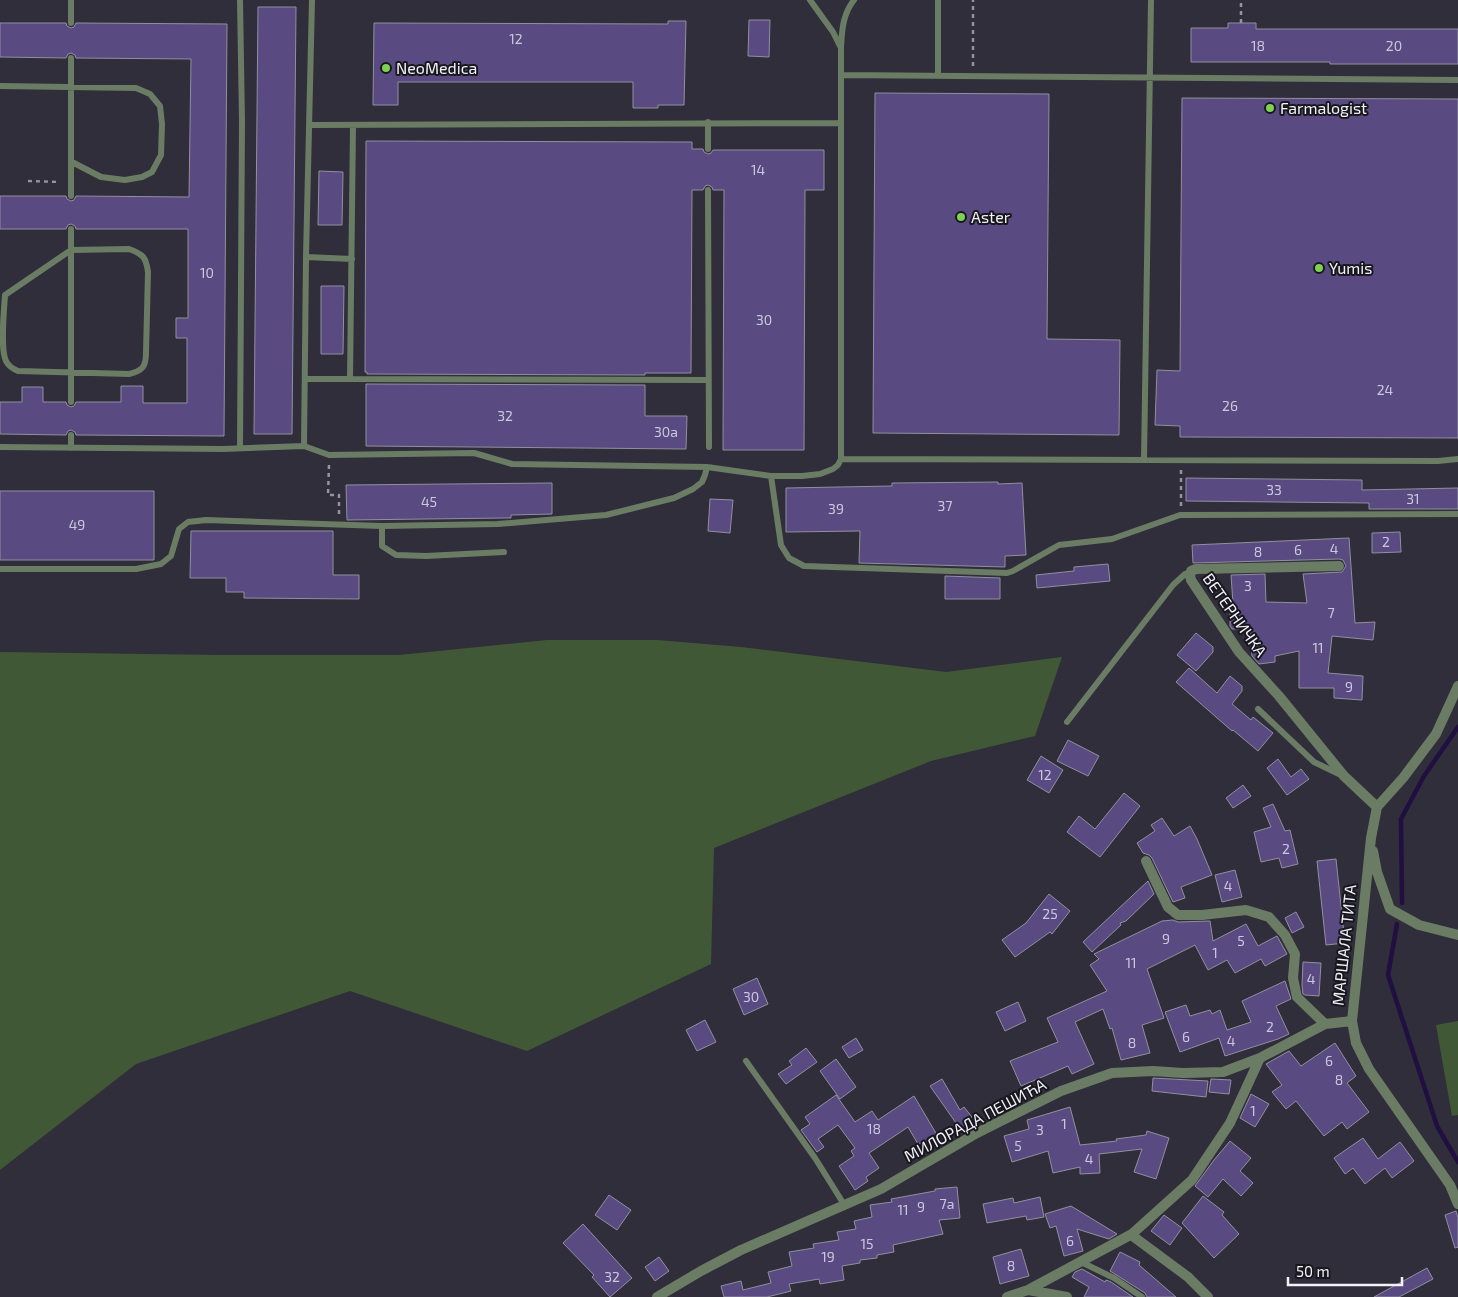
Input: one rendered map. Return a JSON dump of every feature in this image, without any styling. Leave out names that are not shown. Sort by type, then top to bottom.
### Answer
[{"type":"street","name":"ВЕТЕРНИЧКА","points":[[1339,566],[1196,569],[1190,572],[1191,580],[1239,652],[1279,696],[1344,776],[1377,807]]},
{"type":"street","points":[[1377,807],[1403,778],[1436,734],[1458,686]]},
{"type":"street","name":"МАРШАЛА ТИТА","points":[[1377,807],[1371,838],[1352,1020],[1356,1043],[1368,1069],[1450,1185],[1458,1203]]},
{"type":"street","points":[[1371,838],[1377,872],[1390,909],[1419,925],[1458,935]]},
{"type":"street","points":[[1146,861],[1168,907],[1178,915],[1202,915],[1246,910],[1269,917],[1285,935],[1295,954],[1293,978],[1297,997],[1325,1024]]},
{"type":"street","name":"МИЛОРАДА ПЕШИЋА","points":[[657,1297],[741,1250],[881,1189],[977,1133],[1061,1091],[1112,1073],[1153,1071],[1223,1072],[1260,1058],[1325,1024],[1352,1020]]},
{"type":"street","points":[[1007,1297],[1028,1290],[1132,1234],[1192,1180],[1230,1123],[1260,1058]]},
{"type":"street","points":[[1132,1234],[1188,1277],[1208,1297]]},
{"type":"street","points":[[1028,1290],[1067,1297]]},
{"type":"lane","points":[[71,0],[71,23]]},
{"type":"lane","points":[[240,0],[242,121],[240,448]]},
{"type":"lane","points":[[304,446],[312,0]]},
{"type":"lane","points":[[810,0],[833,32],[840,48]]},
{"type":"lane","points":[[0,447],[240,448],[304,446],[329,455],[474,453],[512,464],[707,467],[771,476],[820,474],[833,469],[841,459],[840,48],[842,23],[848,7],[854,0]]},
{"type":"lane","points":[[938,0],[938,76]]},
{"type":"lane","points":[[1144,460],[1151,0]]},
{"type":"lane","points":[[71,58],[71,196]]},
{"type":"lane","points":[[841,75],[1458,80]]},
{"type":"lane","points":[[0,86],[136,88],[150,94],[160,106],[162,124],[161,156],[152,172],[142,177],[125,180],[101,177],[72,162]]},
{"type":"lane","points":[[708,122],[708,150]]},
{"type":"lane","points":[[310,125],[841,122]]},
{"type":"lane","points":[[350,380],[353,125]]},
{"type":"lane","points":[[708,190],[709,447]]},
{"type":"lane","points":[[71,229],[71,402]]},
{"type":"lane","points":[[129,249],[141,253],[147,262],[146,360],[143,367],[137,372],[129,374],[18,372],[6,362],[2,349],[5,295],[71,250],[129,249]]},
{"type":"lane","points":[[306,257],[352,259]]},
{"type":"lane","points":[[305,379],[708,380]]},
{"type":"lane","points":[[71,435],[71,448]]},
{"type":"lane","points":[[841,459],[1438,461],[1458,459]]},
{"type":"lane","points":[[0,569],[136,569],[161,564],[171,556],[179,529],[188,522],[206,520],[382,526],[498,524],[606,515],[674,498],[694,489],[702,482],[707,467]]},
{"type":"lane","points":[[771,476],[781,546],[789,558],[804,566],[1007,573],[1059,545],[1112,539],[1180,515],[1458,514]]},
{"type":"lane","points":[[382,526],[382,546],[396,555],[426,556],[504,552]]},
{"type":"lane","points":[[1067,722],[1173,585],[1190,572]]},
{"type":"lane","points":[[1258,710],[1314,762],[1344,776]]},
{"type":"lane","points":[[746,1061],[815,1158],[845,1206]]},
{"type":"lane","points":[[1081,1262],[1114,1278],[1142,1297]]},
{"type":"path","points":[[973,0],[973,76]]},
{"type":"path","points":[[1241,0],[1241,22]]},
{"type":"path","points":[[28,182],[72,182]]},
{"type":"path","points":[[329,455],[328,495],[339,495],[339,525]]},
{"type":"path","points":[[1181,460],[1181,506]]},
{"type":"green space","points":[[547,640],[657,640],[741,647],[946,672],[1062,657],[1035,736],[931,761],[714,848],[711,964],[527,1051],[350,991],[136,1064],[0,1170],[0,652],[399,655]]},
{"type":"green space","points":[[1458,1021],[1458,1115],[1452,1116],[1436,1025]]},
{"type":"building","points":[[258,7],[296,7],[292,434],[254,434]]},
{"type":"building","points":[[749,20],[770,20],[769,57],[748,56]]},
{"type":"building","points":[[668,21],[686,21],[684,105],[658,105],[658,108],[633,108],[633,82],[398,82],[398,105],[373,105],[374,23],[668,24]]},
{"type":"building","points":[[0,23],[66,23],[71,28],[76,23],[227,24],[224,436],[76,435],[71,430],[66,435],[0,434],[0,402],[22,402],[22,387],[43,387],[43,402],[66,402],[71,407],[76,402],[121,402],[121,386],[143,386],[143,403],[187,403],[187,338],[176,338],[176,318],[188,318],[188,229],[76,229],[71,224],[66,229],[0,229],[0,196],[66,196],[71,201],[76,196],[189,197],[191,59],[76,58],[71,53],[66,58],[0,57]]},
{"type":"building","points":[[1228,23],[1256,23],[1256,29],[1458,29],[1458,64],[1191,62],[1191,28],[1228,28]]},
{"type":"building","name":"Aster","points":[[875,93],[1049,94],[1047,339],[1120,340],[1119,435],[873,433]]},
{"type":"building","name":"Yumis","points":[[1182,98],[1458,99],[1458,438],[1180,437],[1180,426],[1155,425],[1157,370],[1180,371]]},
{"type":"building","points":[[366,141],[692,142],[692,149],[703,149],[708,154],[713,150],[824,150],[824,190],[805,190],[804,450],[723,450],[724,190],[713,190],[708,185],[703,190],[692,190],[691,373],[645,373],[645,375],[367,374],[365,372]]},
{"type":"building","points":[[319,171],[343,172],[342,225],[318,225]]},
{"type":"building","points":[[321,286],[344,286],[343,354],[321,354]]},
{"type":"building","points":[[366,384],[645,385],[645,416],[687,416],[686,449],[366,446]]},
{"type":"building","points":[[1186,478],[1362,480],[1362,490],[1458,488],[1458,509],[1369,509],[1369,503],[1186,501]]},
{"type":"building","points":[[998,482],[998,484],[1022,483],[1026,555],[1005,556],[1005,567],[859,563],[860,531],[786,532],[786,488],[892,486],[892,483]]},
{"type":"building","points":[[552,483],[552,514],[511,515],[511,518],[347,520],[346,485]]},
{"type":"building","points":[[0,491],[154,491],[154,560],[0,560]]},
{"type":"building","points":[[710,499],[733,500],[730,533],[708,531]]},
{"type":"building","points":[[191,531],[333,531],[333,575],[359,575],[359,599],[244,598],[244,592],[226,592],[226,578],[190,578]]},
{"type":"building","points":[[1400,532],[1401,552],[1372,553],[1372,533]]},
{"type":"building","points":[[1349,538],[1355,623],[1375,622],[1373,640],[1332,636],[1328,673],[1363,676],[1362,700],[1334,698],[1334,688],[1299,688],[1299,651],[1275,656],[1275,662],[1259,664],[1252,656],[1250,629],[1232,629],[1230,626],[1230,603],[1233,603],[1231,575],[1265,574],[1266,602],[1307,603],[1303,574],[1342,572],[1346,566],[1343,560],[1193,563],[1192,545]]},
{"type":"building","points":[[1108,564],[1110,581],[1037,588],[1036,575],[1074,571],[1074,567]]},
{"type":"building","points":[[945,576],[1000,578],[1000,599],[945,599]]},
{"type":"building","points":[[1196,633],[1213,647],[1213,652],[1196,671],[1177,655]]},
{"type":"building","points":[[1189,668],[1217,693],[1230,676],[1242,686],[1242,691],[1232,704],[1251,720],[1253,717],[1273,733],[1258,751],[1176,682]]},
{"type":"building","points":[[1068,740],[1099,756],[1088,776],[1057,761]]},
{"type":"building","points":[[1041,756],[1063,770],[1049,793],[1027,780]]},
{"type":"building","points":[[1278,759],[1291,777],[1301,769],[1309,779],[1287,795],[1267,768]]},
{"type":"building","points":[[1243,785],[1251,796],[1233,808],[1226,798]]},
{"type":"building","points":[[1124,793],[1140,806],[1100,857],[1067,832],[1079,816],[1095,829]]},
{"type":"building","points":[[1273,804],[1285,831],[1290,830],[1298,864],[1282,868],[1279,858],[1261,862],[1254,832],[1271,827],[1263,808]]},
{"type":"building","points":[[1162,818],[1174,836],[1190,826],[1212,875],[1181,887],[1185,898],[1173,902],[1152,858],[1143,853],[1137,843],[1155,831],[1151,825]]},
{"type":"building","points":[[1336,859],[1345,943],[1326,945],[1317,861]]},
{"type":"building","points":[[1235,870],[1242,897],[1222,902],[1215,875]]},
{"type":"building","points":[[1148,881],[1154,894],[1126,921],[1120,923],[1121,925],[1092,952],[1083,942]]},
{"type":"building","points":[[1049,894],[1070,911],[1052,934],[1050,932],[1015,957],[1002,940],[1026,923]]},
{"type":"building","points":[[1296,912],[1304,927],[1292,933],[1285,918]]},
{"type":"building","points":[[1173,920],[1178,922],[1210,921],[1213,941],[1246,924],[1258,946],[1277,936],[1287,954],[1265,966],[1261,959],[1235,973],[1227,960],[1208,970],[1195,945],[1147,969],[1164,1018],[1142,1025],[1150,1053],[1121,1060],[1112,1028],[1110,1029],[1103,1009],[1075,1022],[1094,1064],[1072,1074],[1068,1066],[1021,1086],[1010,1061],[1058,1042],[1047,1018],[1107,991],[1090,965],[1099,959],[1094,954],[1162,921]]},
{"type":"building","points":[[1303,962],[1321,963],[1319,996],[1303,994]]},
{"type":"building","points":[[757,978],[768,1004],[744,1015],[733,989]]},
{"type":"building","points":[[1285,981],[1291,999],[1276,1006],[1289,1034],[1225,1056],[1219,1038],[1180,1052],[1165,1012],[1186,1005],[1190,1016],[1210,1010],[1212,1014],[1220,1010],[1227,1030],[1251,1022],[1242,1001]]},
{"type":"building","points":[[1018,1002],[1026,1021],[1005,1031],[996,1012]]},
{"type":"building","points":[[705,1020],[716,1042],[697,1051],[686,1030]]},
{"type":"building","points":[[856,1038],[863,1050],[849,1058],[842,1047]]},
{"type":"building","points":[[1335,1043],[1356,1076],[1347,1083],[1369,1112],[1347,1129],[1342,1122],[1324,1136],[1296,1101],[1286,1109],[1272,1092],[1282,1085],[1266,1064],[1289,1051],[1301,1066]]},
{"type":"building","points":[[806,1048],[817,1062],[786,1084],[778,1074],[792,1065],[789,1061]]},
{"type":"building","points":[[836,1059],[856,1087],[840,1099],[820,1071]]},
{"type":"building","points":[[1153,1078],[1208,1081],[1206,1097],[1152,1091]]},
{"type":"building","points":[[942,1079],[960,1110],[964,1107],[972,1117],[967,1121],[972,1128],[963,1133],[930,1086]]},
{"type":"building","points":[[1211,1079],[1231,1080],[1229,1094],[1209,1092]]},
{"type":"building","points":[[1251,1094],[1269,1104],[1255,1127],[1240,1118]]},
{"type":"building","points":[[836,1095],[855,1122],[872,1111],[878,1120],[914,1096],[940,1140],[925,1149],[921,1143],[918,1144],[908,1127],[869,1153],[879,1168],[866,1177],[868,1181],[855,1190],[839,1166],[854,1156],[851,1151],[855,1148],[838,1125],[818,1139],[824,1147],[817,1152],[801,1130],[810,1124],[805,1117]]},
{"type":"building","points":[[1070,1107],[1080,1145],[1117,1141],[1116,1139],[1146,1135],[1147,1131],[1169,1138],[1156,1179],[1134,1172],[1142,1149],[1099,1154],[1100,1173],[1080,1174],[1080,1167],[1053,1173],[1048,1151],[1012,1162],[1004,1136],[1029,1129],[1027,1120]]},
{"type":"building","points":[[1363,1138],[1378,1159],[1400,1142],[1414,1161],[1392,1178],[1385,1168],[1365,1184],[1353,1168],[1345,1174],[1334,1158]]},
{"type":"building","points":[[1230,1141],[1251,1158],[1240,1171],[1253,1183],[1241,1196],[1223,1179],[1208,1197],[1195,1186]]},
{"type":"building","points":[[957,1187],[960,1218],[939,1220],[943,1234],[893,1245],[894,1252],[877,1255],[877,1258],[860,1260],[860,1263],[842,1266],[844,1280],[820,1284],[819,1279],[789,1284],[791,1291],[767,1297],[724,1297],[721,1286],[741,1281],[743,1290],[771,1283],[768,1272],[792,1266],[789,1252],[814,1248],[813,1244],[839,1240],[837,1232],[856,1229],[854,1221],[872,1217],[870,1205],[892,1202],[891,1199],[935,1191],[935,1189]]},
{"type":"building","points":[[609,1195],[631,1210],[617,1230],[595,1215]]},
{"type":"building","points":[[1203,1196],[1224,1212],[1222,1215],[1239,1234],[1214,1258],[1182,1223]]},
{"type":"building","points":[[1040,1197],[1044,1217],[1027,1220],[1026,1216],[987,1223],[983,1204],[1013,1198],[1014,1203]]},
{"type":"building","points":[[1071,1206],[1117,1234],[1109,1239],[1077,1229],[1083,1251],[1064,1256],[1056,1226],[1050,1228],[1045,1214]]},
{"type":"building","points":[[1456,1211],[1458,1218],[1458,1247],[1455,1248],[1445,1215]]},
{"type":"building","points":[[1164,1215],[1182,1228],[1170,1245],[1151,1231]]},
{"type":"building","points":[[583,1224],[632,1278],[610,1297],[592,1277],[594,1275],[563,1243]]},
{"type":"building","points":[[1021,1249],[1029,1276],[1000,1284],[993,1257]]},
{"type":"building","points":[[1120,1252],[1140,1262],[1139,1265],[1176,1297],[1147,1297],[1145,1293],[1110,1271]]},
{"type":"building","points":[[659,1257],[669,1271],[655,1281],[645,1267]]},
{"type":"building","points":[[1427,1268],[1433,1279],[1399,1297],[1374,1297]]},
{"type":"building","points":[[1082,1269],[1105,1282],[1106,1280],[1111,1282],[1133,1297],[1084,1297],[1089,1287],[1072,1277],[1075,1272]]},
{"type":"waterway","points":[[1402,903],[1401,819],[1424,776],[1458,727]]},
{"type":"waterway","points":[[1397,924],[1388,975],[1437,1126],[1458,1162]]},
{"type":"place","name":"NeoMedica","points":[[386,68]]},
{"type":"place","name":"Farmalogist","points":[[1270,108]]},
{"type":"place","name":"Aster","points":[[961,217]]},
{"type":"place","name":"Yumis","points":[[1319,268]]}]
